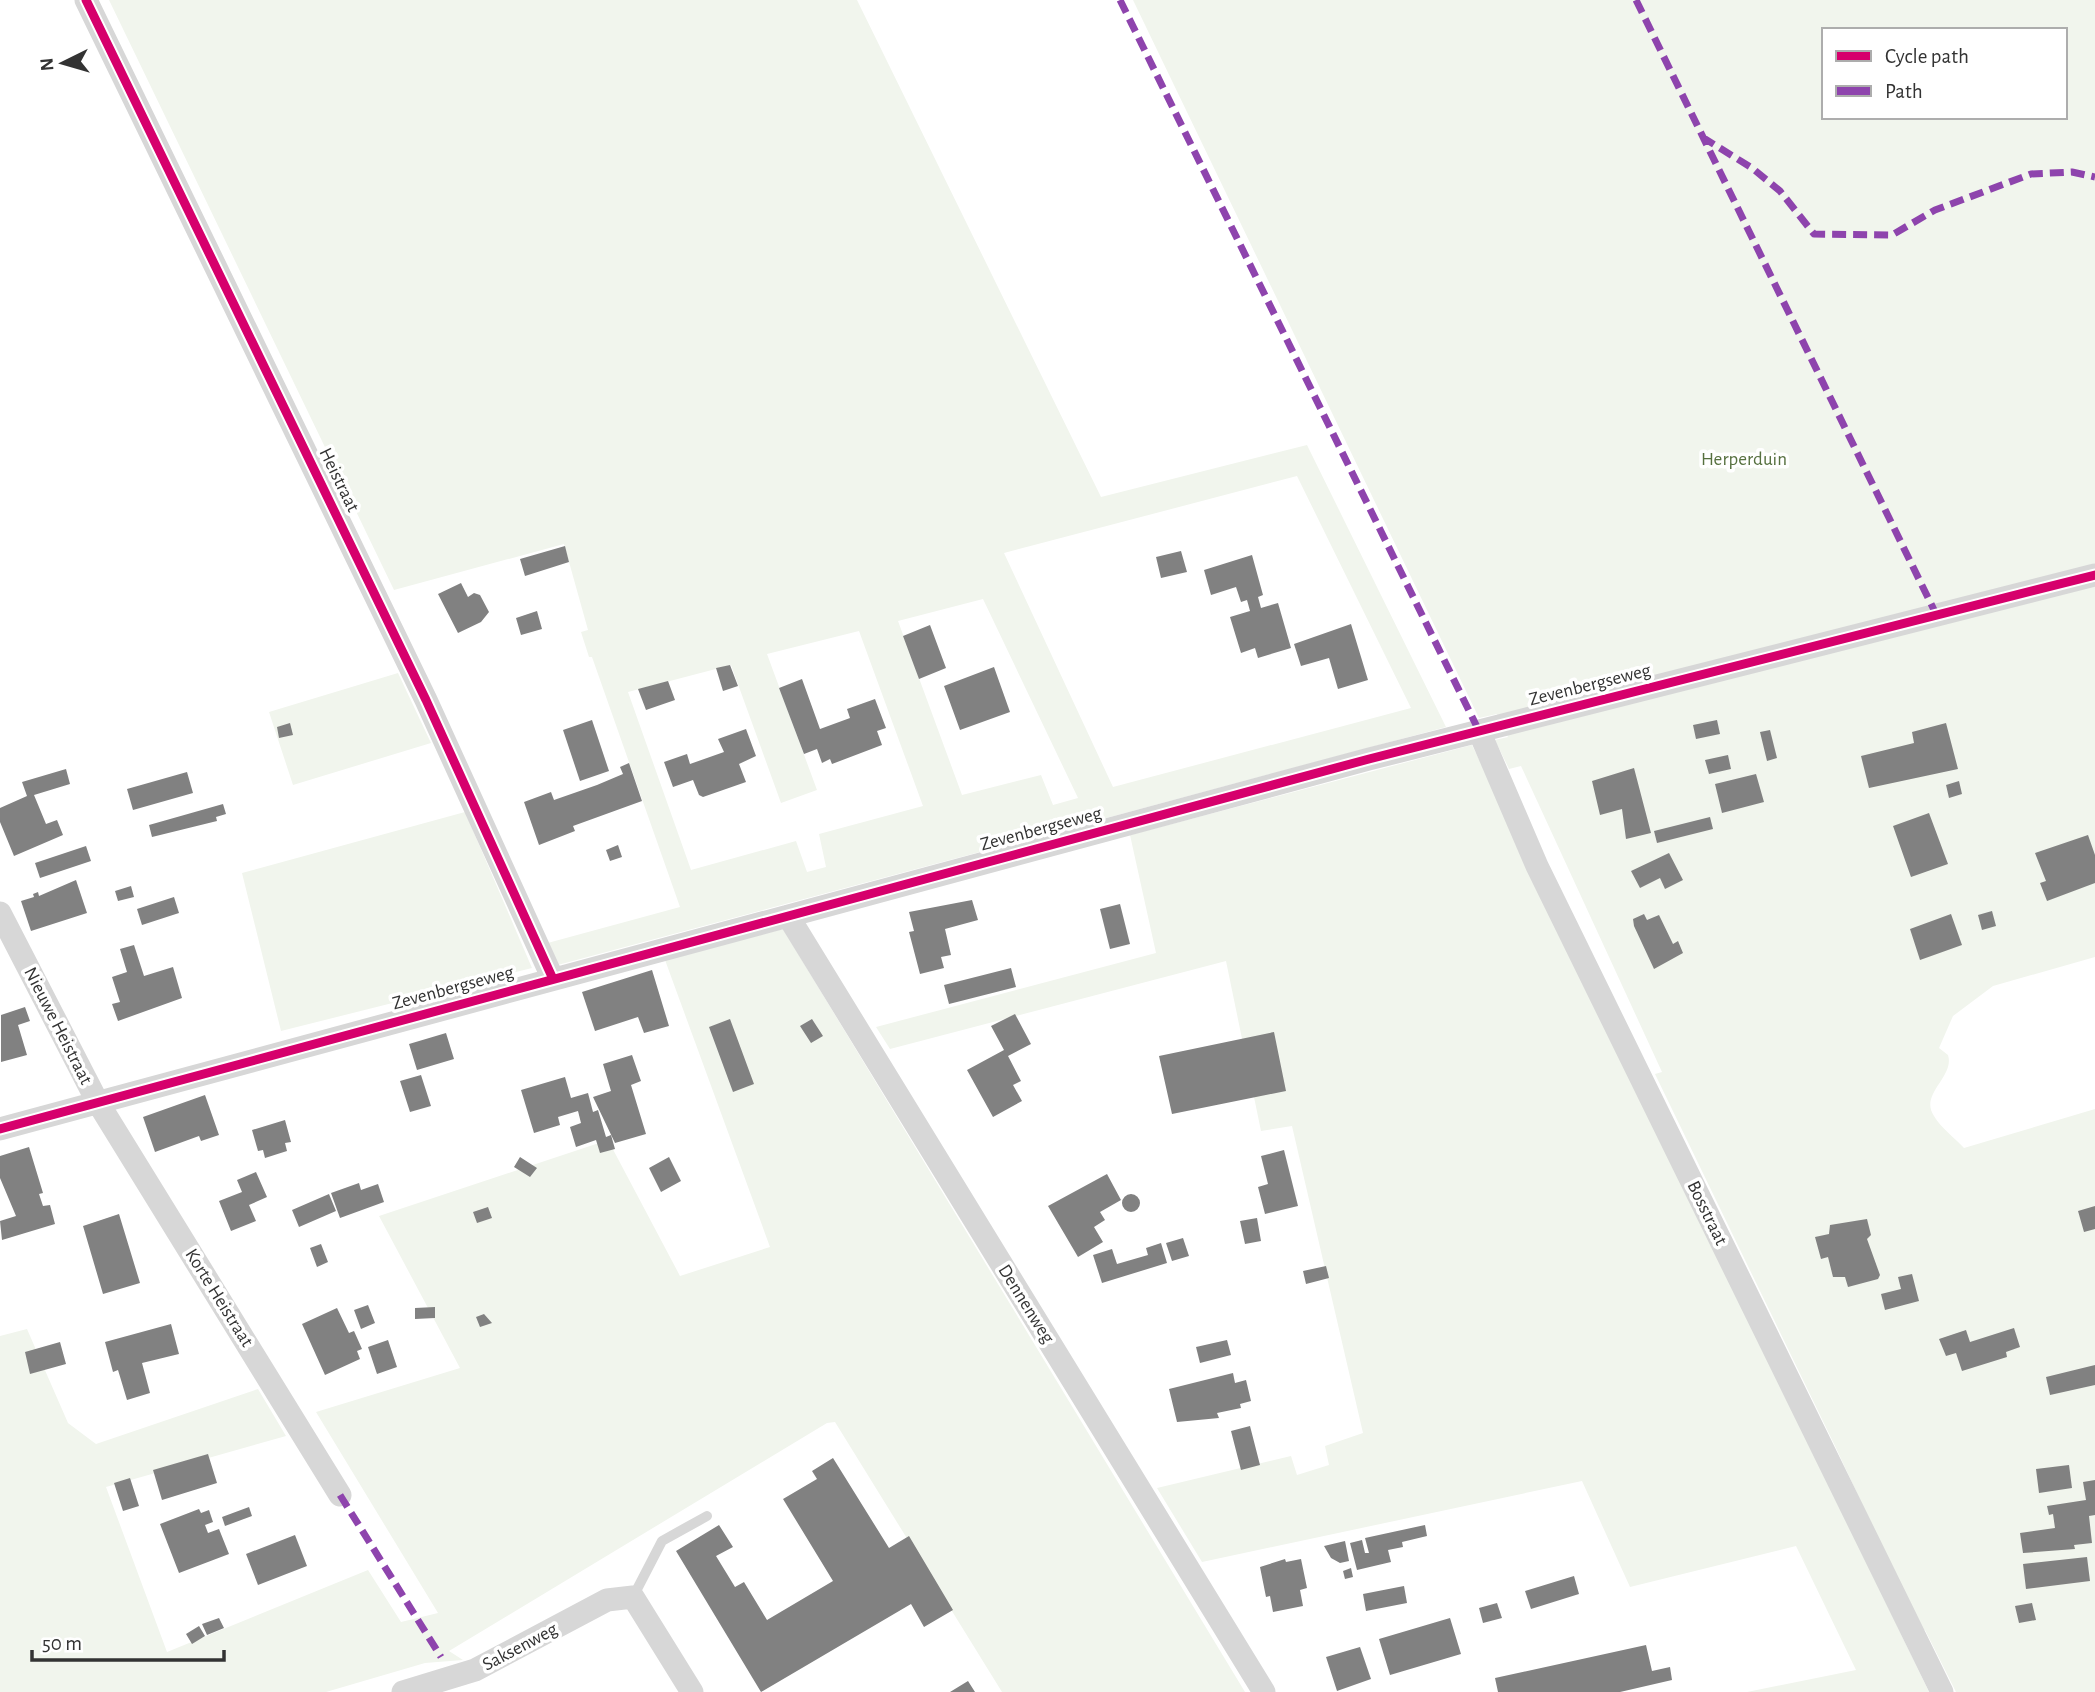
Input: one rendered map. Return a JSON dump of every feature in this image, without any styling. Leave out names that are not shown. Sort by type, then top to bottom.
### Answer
[{"type":"street","name":"Heistraat","points":[[86,0],[426,700],[553,979]]},
{"type":"street","name":"Zevenbergseweg","points":[[0,1129],[1479,731],[2095,575]]},
{"type":"street","name":"Bosstraat","points":[[1479,731],[1537,866],[1942,1692]]},
{"type":"street","name":"Nieuwe Heistraat","points":[[0,913],[97,1101]]},
{"type":"street","name":"Dennenweg","points":[[788,916],[1264,1692]]},
{"type":"street","name":"Korte Heistraat","points":[[97,1101],[340,1495]]},
{"type":"street","name":"Saksenweg","points":[[404,1692],[475,1670],[607,1600],[633,1597]]},
{"type":"street","points":[[633,1597],[692,1692]]},
{"type":"lane","points":[[633,1597],[662,1541],[707,1516]]},
{"type":"green space","points":[[109,0],[857,0],[1101,497],[1307,445],[1446,727],[554,966],[544,944],[680,907],[581,632],[588,630],[564,544],[394,590]],"holes":[[[1297,476],[1411,708],[1113,787],[1004,553]],[[983,599],[1078,798],[1053,805],[1041,775],[962,795],[898,621]],[[859,631],[923,806],[819,834],[826,867],[807,872],[796,841],[691,870],[628,692],[731,665],[781,803],[817,790],[767,654]]]},
{"type":"green space","name":"Herperduin","points":[[1133,0],[2095,0],[2095,957],[1993,986],[1953,1016],[1939,1048],[1948,1055],[1949,1063],[1931,1100],[1931,1108],[1940,1125],[1964,1148],[2095,1109],[2095,1692],[1956,1692],[1925,1630],[1921,1630],[1655,1074],[1662,1072],[1521,766],[1509,769],[1495,740],[1508,737],[1497,714],[1479,718]]},
{"type":"green space","points":[[398,673],[431,743],[293,785],[269,712]]},
{"type":"green space","points":[[1472,745],[1929,1692],[1747,1692],[1856,1670],[1796,1546],[1630,1587],[1582,1481],[1202,1562],[1157,1488],[1291,1456],[1297,1475],[1329,1465],[1325,1446],[1363,1433],[1292,1126],[1261,1131],[1226,961],[890,1049],[876,1027],[1156,953],[1130,835]]},
{"type":"green space","points":[[465,812],[532,968],[281,1031],[242,873]]},
{"type":"green space","points":[[783,929],[1245,1692],[1002,1692],[835,1422],[827,1423],[449,1651],[463,1660],[425,1663],[326,1692],[0,1692],[0,1336],[27,1329],[68,1423],[96,1444],[258,1389],[286,1436],[106,1487],[167,1652],[368,1570],[401,1622],[438,1613],[316,1412],[460,1368],[379,1216],[608,1140],[680,1276],[770,1247],[665,960]]},
{"type":"building","points":[[565,546],[569,562],[525,576],[520,559]]},
{"type":"building","points":[[1181,551],[1187,572],[1161,578],[1156,557]]},
{"type":"building","points":[[1252,555],[1263,595],[1258,597],[1261,608],[1278,603],[1291,648],[1258,658],[1255,648],[1241,653],[1230,617],[1250,611],[1247,600],[1241,602],[1236,587],[1211,595],[1204,570]]},
{"type":"building","points":[[461,583],[468,597],[474,593],[480,595],[489,612],[481,622],[458,633],[438,594]]},
{"type":"building","points":[[537,611],[542,629],[521,635],[516,618]]},
{"type":"building","points":[[1351,624],[1368,680],[1338,689],[1329,658],[1301,666],[1294,644]]},
{"type":"building","points":[[930,625],[946,668],[919,679],[903,636]]},
{"type":"building","points":[[730,665],[738,686],[723,691],[716,668]]},
{"type":"building","points":[[994,667],[1010,712],[960,730],[944,686]]},
{"type":"building","points":[[802,679],[820,729],[850,718],[847,709],[875,699],[886,728],[877,731],[882,745],[832,764],[830,759],[822,763],[817,749],[804,754],[779,688]]},
{"type":"building","points":[[668,681],[675,700],[646,710],[638,689]]},
{"type":"building","points":[[592,720],[609,771],[580,781],[563,730]]},
{"type":"building","points":[[1717,720],[1720,734],[1696,739],[1693,725]]},
{"type":"building","points":[[290,723],[293,735],[279,738],[277,727]]},
{"type":"building","points":[[1946,723],[1958,769],[1869,788],[1861,756],[1914,743],[1912,732]]},
{"type":"building","points":[[746,729],[756,756],[739,764],[746,782],[703,797],[699,795],[693,780],[673,787],[664,762],[687,754],[690,764],[724,752],[718,739]]},
{"type":"building","points":[[1770,730],[1777,758],[1767,761],[1760,732]]},
{"type":"building","points":[[1728,755],[1731,769],[1709,774],[1705,760]]},
{"type":"building","points":[[629,763],[642,801],[573,826],[575,831],[539,845],[524,802],[551,792],[554,800],[597,785],[623,774],[620,767]]},
{"type":"building","points":[[1634,768],[1651,833],[1626,839],[1622,809],[1600,815],[1592,781]]},
{"type":"building","points":[[66,769],[70,784],[34,795],[46,824],[57,820],[63,835],[14,856],[0,822],[0,808],[27,796],[22,782]]},
{"type":"building","points":[[187,772],[193,793],[133,810],[127,789]]},
{"type":"building","points":[[1756,774],[1764,802],[1722,813],[1715,784]]},
{"type":"building","points":[[1959,781],[1962,794],[1949,798],[1946,785]]},
{"type":"building","points":[[223,804],[226,814],[216,817],[217,821],[152,837],[149,825]]},
{"type":"building","points":[[1929,813],[1948,864],[1911,877],[1893,826]]},
{"type":"building","points":[[1710,817],[1713,829],[1657,843],[1654,831]]},
{"type":"building","points":[[2088,835],[2095,855],[2095,883],[2047,901],[2040,883],[2046,881],[2035,853]]},
{"type":"building","points":[[618,845],[622,857],[610,861],[606,850]]},
{"type":"building","points":[[86,846],[91,861],[40,878],[35,863]]},
{"type":"building","points":[[1669,853],[1683,880],[1665,889],[1660,878],[1640,888],[1631,871]]},
{"type":"building","points":[[76,880],[87,913],[31,931],[21,901],[34,897],[33,894],[38,892],[39,896]]},
{"type":"building","points":[[131,886],[134,897],[118,901],[115,891]]},
{"type":"building","points":[[174,897],[179,913],[142,925],[137,909]]},
{"type":"building","points":[[972,900],[978,920],[945,929],[951,955],[941,957],[944,968],[920,974],[909,932],[914,931],[909,912]]},
{"type":"building","points":[[1120,904],[1130,944],[1110,949],[1100,909]]},
{"type":"building","points":[[1992,911],[1996,926],[1982,930],[1978,915]]},
{"type":"building","points":[[1644,914],[1647,920],[1659,915],[1673,944],[1678,941],[1683,953],[1654,969],[1634,926],[1633,919]]},
{"type":"building","points":[[1951,914],[1962,945],[1920,960],[1910,929]]},
{"type":"building","points":[[134,945],[144,976],[173,967],[182,998],[118,1021],[112,1004],[120,1002],[112,977],[127,972],[120,949]]},
{"type":"building","points":[[1011,968],[1016,987],[949,1004],[944,985]]},
{"type":"building","points":[[652,970],[669,1026],[644,1033],[638,1017],[595,1031],[582,992]]},
{"type":"building","points":[[25,1007],[30,1021],[18,1025],[27,1055],[1,1062],[1,1015]]},
{"type":"building","points":[[1015,1014],[1031,1044],[1008,1056],[1021,1081],[1013,1085],[1022,1101],[993,1117],[967,1070],[1004,1050],[991,1026]]},
{"type":"building","points":[[730,1019],[754,1084],[733,1092],[709,1027]]},
{"type":"building","points":[[812,1019],[823,1036],[811,1043],[800,1026]]},
{"type":"building","points":[[1274,1032],[1286,1091],[1172,1114],[1159,1056]]},
{"type":"building","points":[[446,1033],[454,1059],[417,1070],[409,1044]]},
{"type":"building","points":[[632,1055],[641,1081],[631,1085],[646,1134],[615,1143],[593,1097],[611,1091],[603,1064]]},
{"type":"building","points":[[421,1075],[431,1106],[410,1112],[400,1081]]},
{"type":"building","points":[[565,1077],[571,1098],[588,1093],[593,1112],[598,1110],[606,1137],[611,1135],[615,1149],[600,1153],[596,1140],[576,1147],[570,1127],[581,1123],[578,1111],[558,1117],[560,1125],[534,1133],[521,1090]]},
{"type":"building","points":[[205,1095],[219,1135],[201,1141],[199,1136],[155,1152],[143,1117]]},
{"type":"building","points":[[285,1120],[291,1142],[285,1143],[287,1151],[265,1158],[263,1150],[258,1151],[252,1130]]},
{"type":"building","points":[[29,1147],[43,1193],[39,1194],[43,1206],[50,1205],[55,1224],[2,1240],[0,1221],[16,1216],[0,1178],[0,1156]]},
{"type":"building","points":[[1284,1150],[1298,1206],[1265,1214],[1258,1187],[1268,1184],[1261,1156]]},
{"type":"building","points":[[520,1157],[537,1168],[530,1177],[514,1167]]},
{"type":"building","points":[[669,1157],[681,1181],[661,1192],[649,1168]]},
{"type":"building","points":[[256,1172],[267,1197],[249,1205],[256,1221],[231,1231],[219,1201],[242,1192],[237,1180]]},
{"type":"building","points":[[1107,1174],[1121,1200],[1100,1212],[1105,1220],[1094,1227],[1103,1242],[1078,1257],[1048,1206]]},
{"type":"building","points":[[359,1183],[361,1190],[378,1184],[384,1202],[340,1218],[331,1193]]},
{"type":"building","points":[[329,1194],[336,1211],[299,1227],[292,1210]]},
{"type":"building","points":[[1131,1194],[1137,1197],[1140,1203],[1137,1209],[1131,1212],[1125,1209],[1122,1203],[1125,1197]]},
{"type":"building","points":[[2095,1206],[2095,1229],[2084,1232],[2078,1211]]},
{"type":"building","points":[[488,1207],[492,1218],[477,1223],[473,1212]]},
{"type":"building","points":[[119,1214],[140,1283],[103,1294],[83,1226]]},
{"type":"building","points":[[1257,1218],[1261,1241],[1245,1244],[1240,1221]]},
{"type":"building","points":[[1867,1219],[1871,1235],[1867,1239],[1880,1275],[1878,1279],[1848,1287],[1845,1277],[1833,1277],[1828,1257],[1821,1259],[1815,1237],[1829,1234],[1830,1225]]},
{"type":"building","points":[[1183,1238],[1189,1256],[1172,1261],[1166,1243]]},
{"type":"building","points":[[1161,1243],[1167,1263],[1102,1283],[1093,1255],[1112,1249],[1117,1264],[1148,1255],[1146,1248]]},
{"type":"building","points":[[321,1244],[328,1262],[317,1267],[310,1248]]},
{"type":"building","points":[[1326,1266],[1329,1278],[1306,1284],[1303,1271]]},
{"type":"building","points":[[1912,1274],[1919,1301],[1885,1310],[1881,1294],[1901,1289],[1898,1277]]},
{"type":"building","points":[[368,1305],[375,1323],[361,1329],[354,1310]]},
{"type":"building","points":[[435,1307],[435,1318],[415,1319],[415,1308]]},
{"type":"building","points":[[337,1308],[349,1333],[354,1331],[362,1349],[357,1351],[360,1359],[325,1375],[302,1324]]},
{"type":"building","points":[[484,1314],[492,1323],[480,1327],[476,1317]]},
{"type":"building","points":[[171,1324],[179,1354],[142,1363],[150,1393],[127,1400],[118,1370],[113,1372],[105,1342]]},
{"type":"building","points":[[2014,1328],[2020,1347],[2006,1352],[2007,1357],[1962,1371],[1956,1353],[1946,1356],[1939,1339],[1966,1330],[1970,1342]]},
{"type":"building","points":[[388,1340],[397,1367],[377,1374],[368,1347]]},
{"type":"building","points":[[1227,1340],[1231,1355],[1200,1363],[1196,1347]]},
{"type":"building","points":[[60,1342],[66,1364],[30,1374],[25,1352]]},
{"type":"building","points":[[2095,1365],[2095,1385],[2050,1395],[2046,1377]]},
{"type":"building","points":[[1233,1373],[1235,1383],[1246,1380],[1251,1401],[1240,1404],[1241,1408],[1217,1413],[1219,1418],[1177,1422],[1169,1389]]},
{"type":"building","points":[[1250,1426],[1260,1465],[1241,1470],[1231,1431]]},
{"type":"building","points":[[208,1454],[217,1483],[162,1500],[153,1470]]},
{"type":"building","points":[[833,1458],[889,1548],[909,1536],[953,1610],[924,1627],[911,1604],[761,1692],[676,1551],[719,1525],[733,1547],[716,1556],[735,1587],[744,1582],[767,1620],[833,1581],[783,1499],[817,1479],[812,1471]]},
{"type":"building","points":[[2069,1465],[2072,1488],[2039,1493],[2036,1469]]},
{"type":"building","points":[[130,1478],[139,1506],[123,1511],[114,1483]]},
{"type":"building","points":[[2095,1480],[2095,1515],[2089,1516],[2092,1543],[2074,1545],[2075,1549],[2023,1553],[2020,1533],[2055,1528],[2053,1514],[2049,1515],[2047,1506],[2086,1500],[2083,1482]]},
{"type":"building","points":[[249,1507],[252,1516],[225,1526],[222,1517]]},
{"type":"building","points":[[199,1509],[201,1513],[209,1510],[213,1522],[205,1525],[208,1533],[219,1529],[229,1554],[179,1573],[160,1524]]},
{"type":"building","points":[[1425,1525],[1427,1536],[1402,1542],[1403,1547],[1388,1550],[1391,1562],[1357,1570],[1350,1543],[1362,1540],[1365,1553],[1369,1553],[1365,1538]]},
{"type":"building","points":[[295,1535],[307,1566],[258,1585],[246,1554]]},
{"type":"building","points":[[1345,1541],[1349,1561],[1340,1563],[1331,1558],[1324,1546]]},
{"type":"building","points":[[2087,1557],[2090,1581],[2026,1589],[2023,1564]]},
{"type":"building","points":[[1285,1559],[1286,1562],[1301,1559],[1307,1588],[1300,1590],[1303,1606],[1273,1612],[1270,1596],[1266,1597],[1260,1567]]},
{"type":"building","points":[[1351,1568],[1353,1577],[1345,1579],[1343,1571]]},
{"type":"building","points":[[1574,1576],[1579,1594],[1531,1609],[1525,1591]]},
{"type":"building","points":[[1404,1586],[1407,1603],[1366,1611],[1363,1594]]},
{"type":"building","points":[[1497,1603],[1502,1618],[1483,1623],[1479,1608]]},
{"type":"building","points":[[2032,1603],[2036,1620],[2019,1623],[2015,1606]]},
{"type":"building","points":[[219,1618],[224,1628],[207,1635],[202,1624]]},
{"type":"building","points":[[1450,1618],[1461,1654],[1390,1675],[1379,1639]]},
{"type":"building","points":[[199,1626],[205,1636],[192,1644],[186,1634]]},
{"type":"building","points":[[1646,1645],[1652,1671],[1670,1667],[1672,1680],[1620,1692],[1498,1692],[1495,1678]]},
{"type":"building","points":[[1360,1647],[1371,1679],[1337,1691],[1326,1657]]},
{"type":"building","points":[[968,1681],[975,1692],[950,1692]]},
{"type":"marked path","points":[[1120,0],[1479,731]]},
{"type":"marked path","points":[[1636,0],[1936,614]]},
{"type":"marked path","points":[[1702,137],[1752,168],[1780,191],[1814,234],[1892,235],[1935,210],[2031,174],[2072,172],[2095,177]]},
{"type":"marked path","points":[[340,1495],[441,1657]]},
{"type":"cycle path","points":[[86,0],[426,700],[553,979]]},
{"type":"cycle path","points":[[0,1129],[1369,759],[2095,575]]}]
